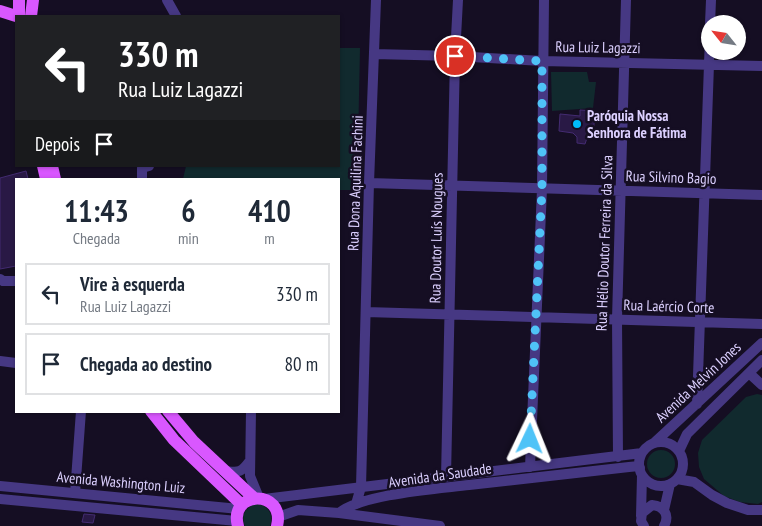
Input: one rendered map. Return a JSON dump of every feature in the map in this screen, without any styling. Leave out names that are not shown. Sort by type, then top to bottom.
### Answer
[{"type":"main road","points":[[18,15],[19,0]]},
{"type":"main road","points":[[31,15],[33,0]]},
{"type":"main road","points":[[0,11],[15,15]]},
{"type":"main road","points":[[153,413],[239,515],[259,498]]},
{"type":"main road","points":[[170,413],[184,431],[224,471],[259,498],[274,506],[278,523]]},
{"type":"street","points":[[167,0],[175,15]]},
{"type":"street","name":"Rua Dona Aquilina Fachini","points":[[347,508],[361,487],[376,0]]},
{"type":"street","name":"Rua Doutor Luís Nougues","points":[[446,477],[455,56],[458,0]]},
{"type":"street","points":[[530,467],[535,316],[542,189],[544,0]]},
{"type":"street","name":"Rua Hélio Doutor Ferreira da Silva","points":[[618,457],[616,319],[626,0]]},
{"type":"street","points":[[710,15],[711,0]]},
{"type":"street","name":"Rua Luiz Lagazzi","points":[[374,54],[542,61],[762,66]]},
{"type":"street","points":[[697,404],[709,60]]},
{"type":"street","points":[[142,178],[142,168],[145,167]]},
{"type":"street","name":"Rua Silvino Bagio","points":[[369,183],[762,195]]},
{"type":"street","points":[[0,279],[3,281],[15,281]]},
{"type":"street","name":"Rua Laércio Corte","points":[[366,312],[762,324]]},
{"type":"street","name":"Avenida Melvin Jones","points":[[654,443],[762,342]]},
{"type":"street","name":"Avenida Melvin Jones","points":[[679,451],[687,434],[762,360]]},
{"type":"street","points":[[0,361],[15,363]]},
{"type":"street","points":[[749,373],[762,385]]},
{"type":"street","points":[[75,493],[81,413]]},
{"type":"street","points":[[251,413],[250,476],[259,498]]},
{"type":"street","points":[[641,471],[651,483],[664,486],[681,473],[682,458],[679,451],[668,443],[654,443],[642,453],[641,471],[643,523]]},
{"type":"street","name":"Avenida da Saudade","points":[[259,498],[350,490],[361,487],[642,453]]},
{"type":"street","points":[[224,471],[239,472],[249,462]]},
{"type":"street","name":"Avenida da Saudade","points":[[278,523],[298,510],[347,508],[404,493],[628,466],[639,466],[641,471]]},
{"type":"street","points":[[664,510],[673,481]]},
{"type":"street","points":[[673,481],[694,482],[727,503],[748,510],[762,510]]},
{"type":"street","name":"Avenida Washington Luiz","points":[[0,486],[75,493],[239,515]]},
{"type":"street","points":[[350,490],[347,508],[440,526]]},
{"type":"street","name":"Avenida Washington Luiz","points":[[0,499],[239,515]]},
{"type":"street","points":[[643,523],[644,509],[652,505],[664,510],[667,518],[666,525]]},
{"type":"green space","points":[[340,48],[360,48],[357,190],[340,190],[340,178],[183,178],[186,167],[340,167]]},
{"type":"green space","points":[[551,72],[587,72],[589,82],[596,82],[593,108],[552,111]]},
{"type":"green space","points":[[757,394],[762,395],[762,502],[758,504],[740,502],[724,496],[704,479],[699,467],[698,453],[702,440],[746,397]]},
{"type":"green space","points":[[661,450],[671,454],[675,464],[671,474],[661,478],[651,474],[647,464],[651,454]]},
{"type":"green space","points":[[258,503],[270,512],[270,526],[245,526],[243,518],[245,512]]},
{"type":"building","name":"Paróquia Nossa Senhora de Fátima","points":[[580,110],[595,111],[593,138],[587,138],[585,144],[577,143],[577,137],[573,133],[559,131],[560,114],[580,116]]},
{"type":"building","points":[[26,171],[28,178],[15,178],[15,266],[0,269],[0,178]]},
{"type":"building","points":[[84,514],[95,515],[93,523],[82,522]]},
{"type":"place","name":"Paróquia Nossa Senhora de Fátima","points":[[577,124]]},
{"type":"route","points":[[455,56],[542,61],[542,189],[530,439]]}]
